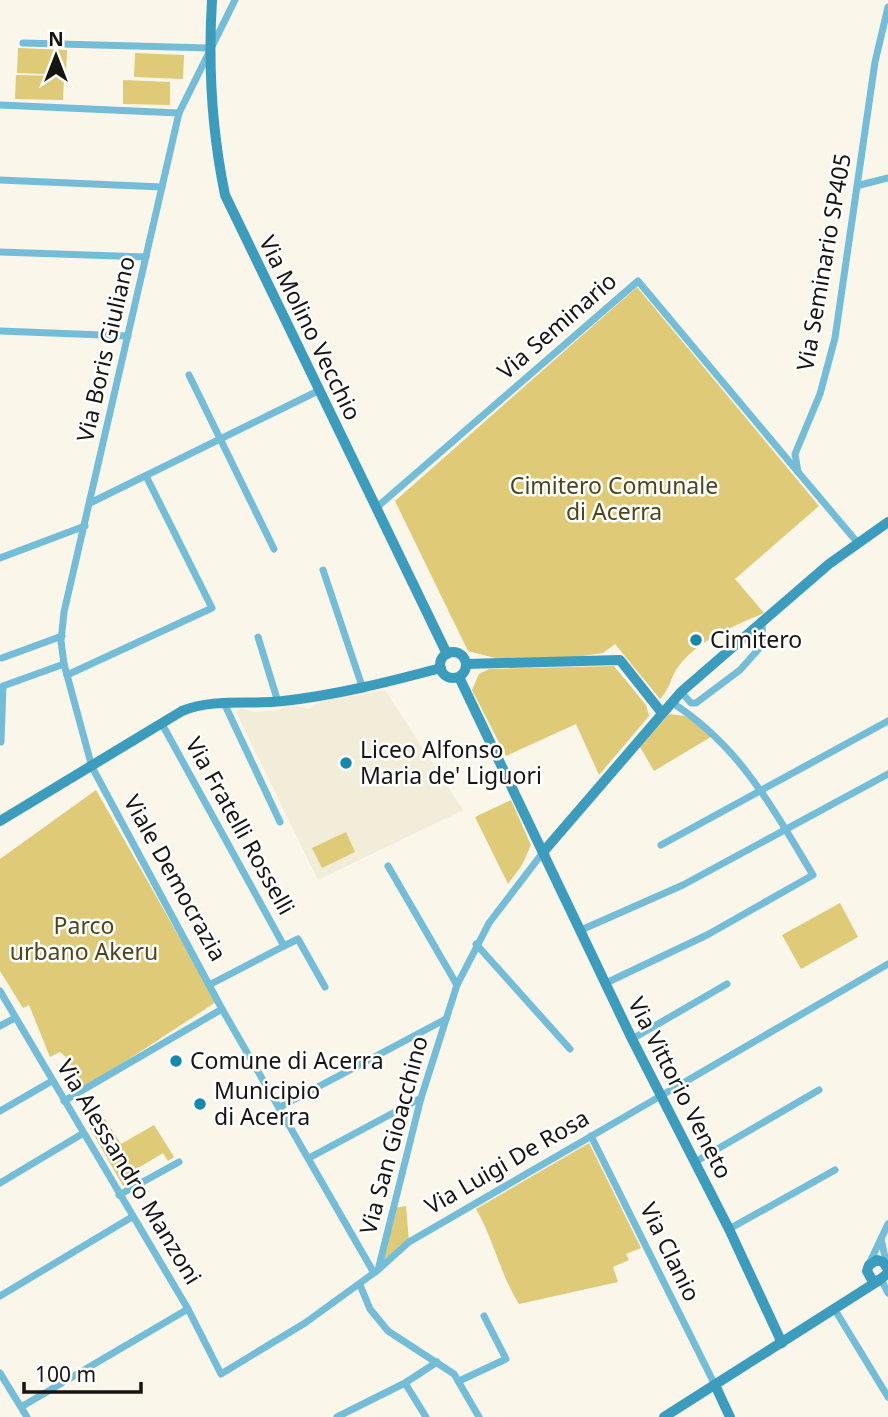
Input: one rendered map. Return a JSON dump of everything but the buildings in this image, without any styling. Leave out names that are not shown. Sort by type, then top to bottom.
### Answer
[{"type":"street","name":"Via Molino Vecchio","points":[[212,0],[209,48],[219,163],[225,195],[447,654]]},
{"type":"street","name":"Via Boris Giuliano","points":[[92,767],[64,664],[64,612],[179,113],[235,0]]},
{"type":"street","name":"Via Seminario SP405","points":[[799,472],[795,454],[820,394],[835,338],[860,185],[876,62],[888,7]]},
{"type":"street","points":[[23,43],[209,48]]},
{"type":"street","points":[[0,105],[179,113]]},
{"type":"street","points":[[860,185],[888,178]]},
{"type":"street","points":[[0,180],[162,187]]},
{"type":"street","points":[[0,252],[146,257]]},
{"type":"street","name":"Via Seminario","points":[[376,508],[638,281],[799,472]]},
{"type":"street","points":[[0,331],[128,336]]},
{"type":"street","points":[[190,375],[274,549]]},
{"type":"street","points":[[90,503],[318,391]]},
{"type":"street","points":[[799,472],[857,542]]},
{"type":"street","points":[[67,675],[212,608],[146,476]]},
{"type":"street","points":[[459,677],[544,851],[681,692],[857,542],[888,522]]},
{"type":"street","points":[[0,558],[85,526]]},
{"type":"street","points":[[323,570],[363,689]]},
{"type":"street","points":[[681,692],[691,703],[696,703],[727,680],[763,644],[762,623]]},
{"type":"street","points":[[2,658],[62,636]]},
{"type":"street","points":[[258,637],[278,702]]},
{"type":"street","points":[[459,677],[449,677],[441,668],[442,660],[447,654],[459,654],[466,664]]},
{"type":"street","points":[[466,664],[620,660],[662,713]]},
{"type":"street","points":[[1,742],[3,686],[64,664]]},
{"type":"street","points":[[459,677],[466,664]]},
{"type":"street","points":[[0,821],[198,704],[278,702],[363,689],[441,668]]},
{"type":"street","points":[[606,983],[707,935],[813,875],[760,790],[732,751],[701,721],[671,702]]},
{"type":"street","points":[[224,703],[280,822]]},
{"type":"street","points":[[661,845],[888,721]]},
{"type":"street","name":"Via Fratelli Rosselli","points":[[162,724],[284,946]]},
{"type":"street","name":"Viale Democrazia","points":[[92,767],[211,984],[222,1009],[376,1272]]},
{"type":"street","points":[[581,930],[684,885],[888,774]]},
{"type":"street","name":"Via Vittorio Veneto","points":[[544,851],[632,1039],[729,1229],[782,1343]]},
{"type":"street","name":"Via San Gioacchino","points":[[376,1272],[421,1098],[457,985],[476,944],[544,851]]},
{"type":"street","points":[[388,866],[457,985]]},
{"type":"street","name":"Via Fratelli Rosselli","points":[[211,984],[298,939],[325,986]]},
{"type":"street","points":[[476,944],[570,1049]]},
{"type":"street","name":"Via Luigi De Rosa","points":[[376,1272],[409,1242],[888,964]]},
{"type":"street","points":[[632,1039],[727,984]]},
{"type":"street","name":"Via Alessandro Manzoni","points":[[0,992],[188,1309],[221,1374],[360,1285]]},
{"type":"street","points":[[64,1101],[222,1009]]},
{"type":"street","points":[[0,1026],[15,1018]]},
{"type":"street","points":[[280,1107],[446,1019]]},
{"type":"street","points":[[0,1111],[52,1081]]},
{"type":"street","points":[[695,1162],[819,1090]]},
{"type":"street","points":[[309,1158],[421,1098]]},
{"type":"street","points":[[0,1183],[82,1134]]},
{"type":"street","name":"Via Clanio","points":[[591,1136],[715,1385]]},
{"type":"street","points":[[119,1195],[179,1162]]},
{"type":"street","points":[[729,1229],[835,1170]]},
{"type":"street","points":[[0,1296],[132,1217]]},
{"type":"street","points":[[853,1296],[888,1224]]},
{"type":"street","points":[[881,1238],[888,1293]]},
{"type":"street","points":[[868,1267],[870,1278],[885,1271]]},
{"type":"street","points":[[868,1267],[885,1271]]},
{"type":"street","points":[[664,1417],[835,1310],[885,1271]]},
{"type":"street","points":[[376,1272],[360,1285],[370,1310],[388,1331],[450,1369],[479,1417]]},
{"type":"street","points":[[21,1407],[188,1309]]},
{"type":"street","points":[[835,1310],[888,1397]]},
{"type":"street","points":[[459,1381],[506,1359],[484,1316]]},
{"type":"street","points":[[337,1417],[405,1383],[436,1362]]},
{"type":"street","points":[[0,1373],[4,1389],[27,1417]]},
{"type":"street","points":[[405,1383],[426,1417]]},
{"type":"street","points":[[715,1385],[730,1417]]},
{"type":"shaded area","name":"Liceo Alfonso Maria de' Liguori","points":[[385,690],[463,810],[318,880],[236,712],[241,708],[254,712],[280,710],[284,706],[292,705],[309,709],[320,702]]},
{"type":"green space","points":[[18,48],[67,50],[66,75],[17,73]]},
{"type":"green space","points":[[135,53],[184,55],[183,79],[134,77]]},
{"type":"green space","points":[[16,75],[64,76],[63,100],[15,99]]},
{"type":"green space","points":[[123,80],[170,82],[170,105],[123,104]]},
{"type":"green space","name":"Cimitero Comunale di Acerra","points":[[637,287],[819,506],[735,579],[764,613],[716,636],[694,651],[676,670],[660,699],[615,644],[603,653],[569,658],[495,658],[468,651],[395,501]]},
{"type":"green space","points":[[614,666],[646,705],[649,716],[599,775],[576,724],[506,756],[472,690],[479,674],[489,669]]},
{"type":"green space","points":[[669,714],[685,716],[714,735],[654,771],[640,747]]},
{"type":"green space","name":"Parco urbano Akeru","points":[[96,790],[216,1002],[82,1090],[68,1059],[60,1052],[50,1057],[29,1005],[23,1008],[0,971],[0,859]]},
{"type":"green space","points":[[511,800],[531,845],[522,865],[508,884],[475,817]]},
{"type":"green space","points":[[346,832],[355,852],[322,868],[312,848]]},
{"type":"green space","points":[[840,903],[858,937],[801,969],[782,935]]},
{"type":"green space","points":[[105,1119],[121,1144],[154,1125],[174,1157],[168,1161],[163,1153],[130,1173],[133,1180],[123,1186],[90,1128]]},
{"type":"green space","points":[[589,1143],[641,1248],[626,1254],[629,1260],[613,1267],[618,1282],[519,1304],[476,1209]]},
{"type":"green space","points":[[406,1206],[409,1242],[378,1270],[394,1208]]},
{"type":"place","name":"Cimitero","points":[[696,640]]},
{"type":"place","name":"Liceo Alfonso Maria de' Liguori","points":[[346,763]]},
{"type":"place","name":"Comune di Acerra","points":[[176,1061]]},
{"type":"place","name":"Municipio di Acerra","points":[[200,1104]]}]
